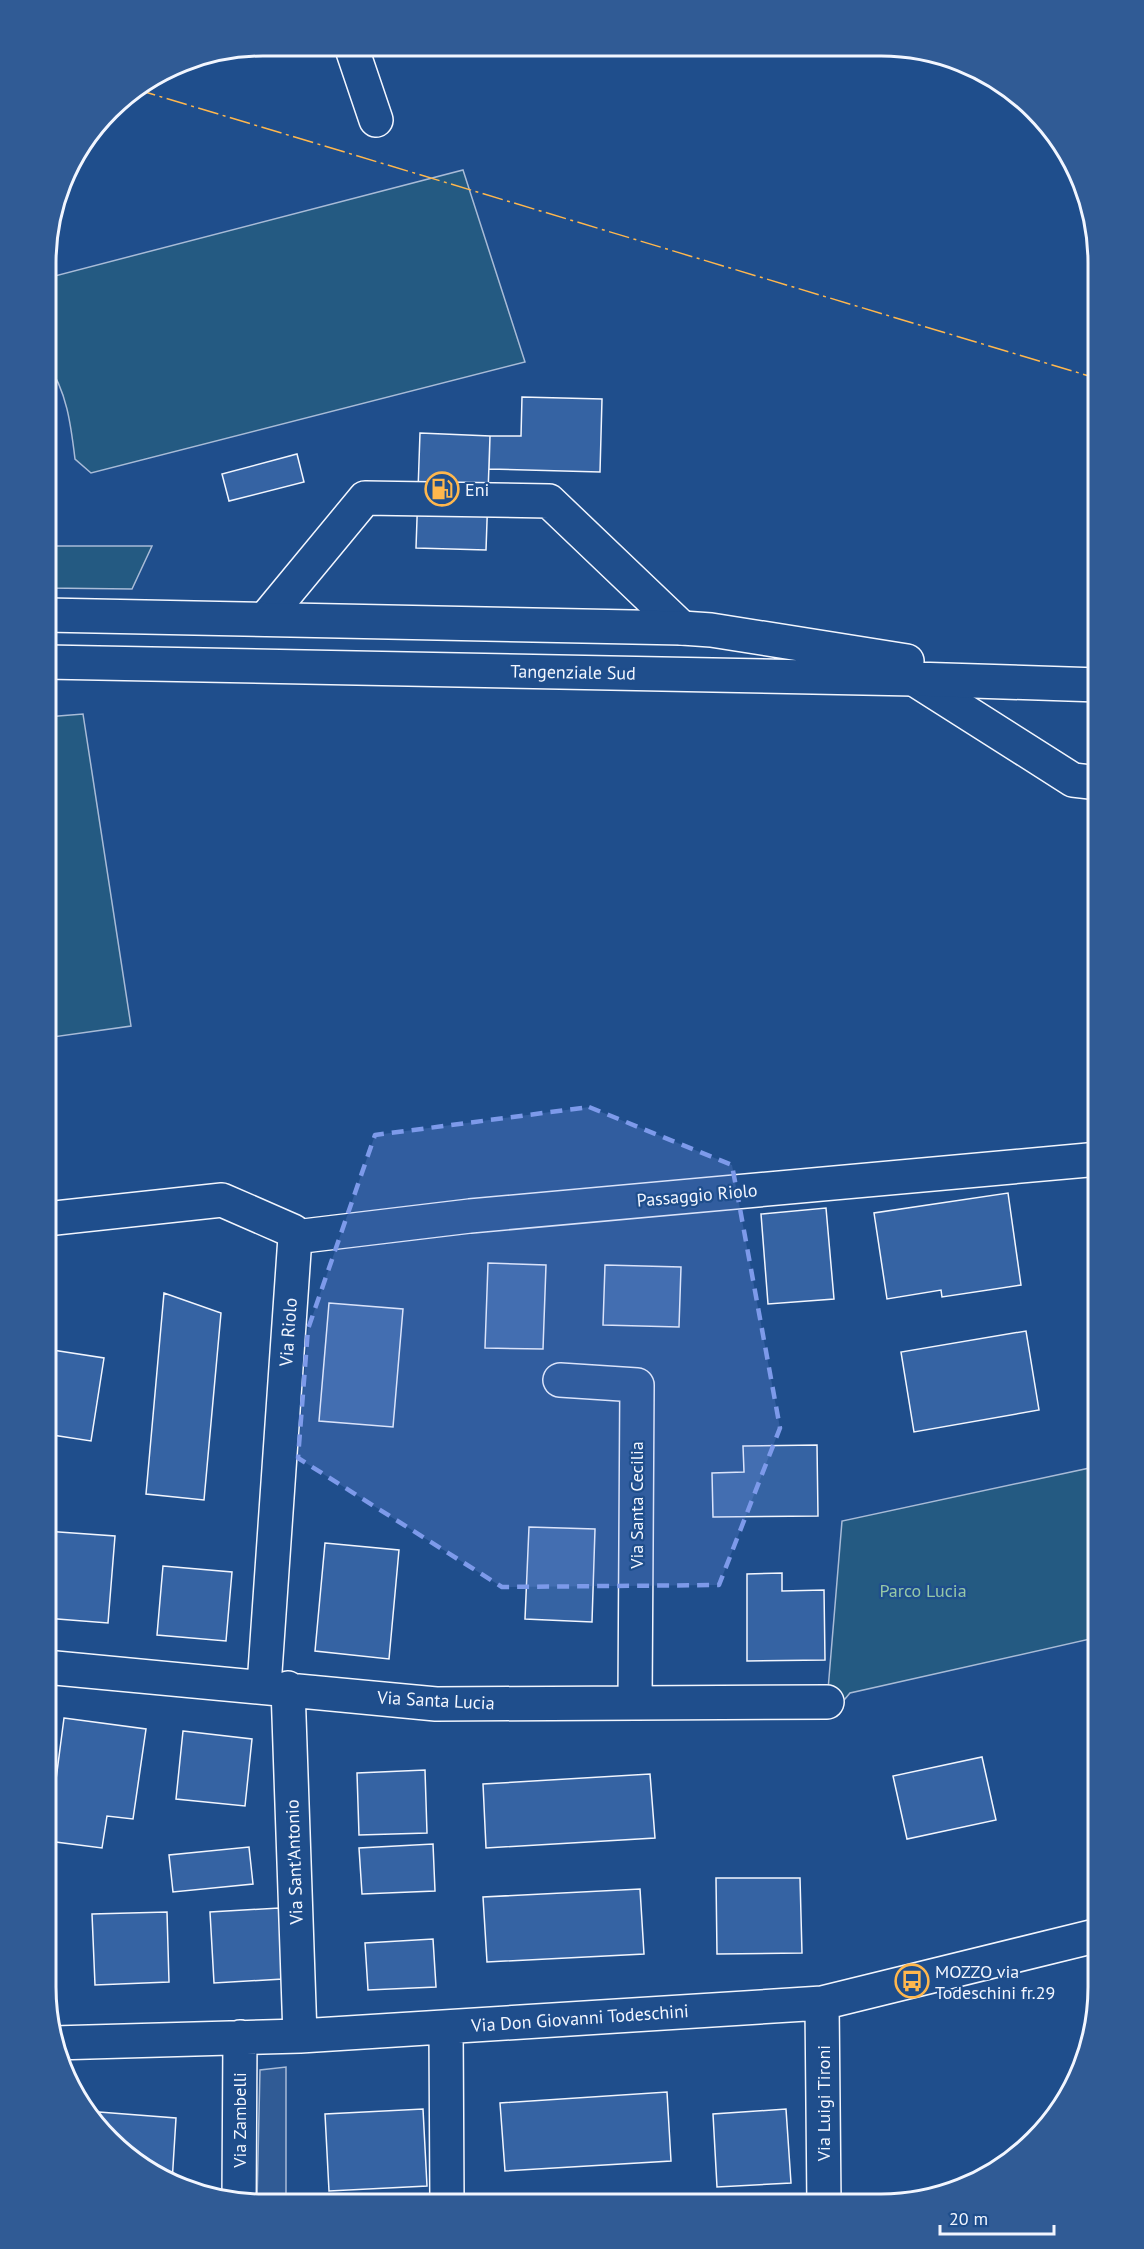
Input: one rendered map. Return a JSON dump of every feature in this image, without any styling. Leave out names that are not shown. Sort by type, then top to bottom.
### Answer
[{"type":"main road","points":[[354,56],[376,120]]},
{"type":"main road","points":[[265,619],[365,498],[549,501],[682,628]]},
{"type":"main road","points":[[56,615],[711,630],[1063,685]]},
{"type":"main road","name":"Tangenziale Sud","points":[[56,662],[914,679],[1088,685]]},
{"type":"main road","points":[[914,679],[1073,780],[1088,782]]},
{"type":"main road","name":"Passaggio Riolo","points":[[295,1237],[470,1216],[1088,1160]]},
{"type":"main road","points":[[56,1218],[222,1200],[293,1231],[295,1237]]},
{"type":"main road","name":"Via Riolo","points":[[276,1688],[295,1237]]},
{"type":"main road","name":"Via Santa Cecilia","points":[[560,1380],[637,1385],[635,1703]]},
{"type":"main road","name":"Via Santa Lucia","points":[[56,1668],[436,1704],[827,1702]]},
{"type":"main road","name":"Via Sant'Antonio","points":[[276,1688],[300,2036]]},
{"type":"main road","name":"Via Don Giovanni Todeschini","points":[[63,2043],[300,2036],[822,2003],[1088,1938]]},
{"type":"main road","name":"Via Luigi Tironi","points":[[822,2003],[824,2194]]},
{"type":"main road","points":[[446,2027],[447,2194]]},
{"type":"main road","name":"Via Zambelli","points":[[239,2192],[240,2037]]},
{"type":"highlighted area","points":[[589,1107],[732,1165],[780,1428],[719,1585],[502,1587],[298,1458],[308,1329],[375,1135]]},
{"type":"green space","points":[[463,170],[525,362],[91,473],[75,459],[70,422],[64,397],[56,378],[56,276]]},
{"type":"green space","points":[[56,546],[152,546],[132,589],[56,588]]},
{"type":"green space","points":[[83,714],[131,1026],[56,1037],[56,716]]},
{"type":"green space","name":"Parco Lucia","points":[[1088,1468],[1088,1639],[850,1693],[829,1718],[827,1702],[842,1521]]},
{"type":"shaded area","points":[[286,2067],[286,2194],[257,2194],[260,2070]]},
{"type":"building","points":[[522,397],[602,399],[600,472],[489,469],[490,436],[521,436]]},
{"type":"building","points":[[420,433],[490,436],[486,550],[416,548]]},
{"type":"building","points":[[297,454],[304,482],[229,501],[222,474]]},
{"type":"building","points":[[1008,1193],[1021,1285],[942,1297],[941,1290],[887,1299],[874,1213]]},
{"type":"building","points":[[826,1208],[834,1299],[768,1304],[761,1214]]},
{"type":"building","points":[[488,1263],[546,1265],[543,1349],[485,1348]]},
{"type":"building","points":[[605,1265],[681,1267],[679,1327],[603,1325]]},
{"type":"building","points":[[164,1293],[221,1313],[204,1500],[146,1494]]},
{"type":"building","points":[[329,1303],[403,1309],[393,1427],[319,1421]]},
{"type":"building","points":[[1026,1331],[1039,1410],[914,1432],[901,1352]]},
{"type":"building","points":[[56,1351],[104,1358],[91,1441],[56,1436]]},
{"type":"building","points":[[817,1445],[818,1516],[713,1517],[712,1473],[744,1472],[743,1446]]},
{"type":"building","points":[[529,1527],[595,1529],[592,1622],[525,1619]]},
{"type":"building","points":[[56,1532],[115,1536],[108,1623],[56,1619]]},
{"type":"building","points":[[325,1543],[399,1550],[389,1659],[315,1651]]},
{"type":"building","points":[[163,1566],[232,1572],[226,1641],[157,1635]]},
{"type":"building","points":[[782,1573],[782,1591],[824,1590],[825,1660],[747,1661],[747,1574]]},
{"type":"building","points":[[64,1718],[146,1729],[133,1819],[107,1816],[102,1848],[56,1842],[56,1780]]},
{"type":"building","points":[[183,1731],[252,1739],[245,1806],[176,1799]]},
{"type":"building","points":[[982,1757],[996,1820],[907,1839],[893,1776]]},
{"type":"building","points":[[425,1770],[427,1833],[359,1835],[357,1773]]},
{"type":"building","points":[[650,1774],[655,1838],[486,1848],[483,1784]]},
{"type":"building","points":[[433,1844],[435,1891],[362,1894],[359,1848]]},
{"type":"building","points":[[249,1847],[253,1884],[173,1892],[169,1855]]},
{"type":"building","points":[[716,1878],[800,1878],[802,1953],[717,1954]]},
{"type":"building","points":[[640,1889],[644,1954],[487,1962],[483,1897]]},
{"type":"building","points":[[279,1908],[283,1979],[214,1983],[210,1912]]},
{"type":"building","points":[[167,1912],[169,1982],[95,1985],[92,1914]]},
{"type":"building","points":[[433,1939],[436,1987],[368,1990],[365,1943]]},
{"type":"building","points":[[667,2092],[671,2161],[505,2171],[500,2103]]},
{"type":"building","points":[[423,2109],[427,2186],[329,2191],[325,2114]]},
{"type":"building","points":[[786,2109],[791,2183],[717,2187],[713,2114]]},
{"type":"building","points":[[99,2112],[176,2118],[173,2173],[136,2151]]},
{"type":"power","points":[[145,92],[1088,376]]},
{"type":"place","name":"Eni","points":[[442,489]]},
{"type":"place","name":"MOZZO via Todeschini fr.29","points":[[912,1981]]}]
